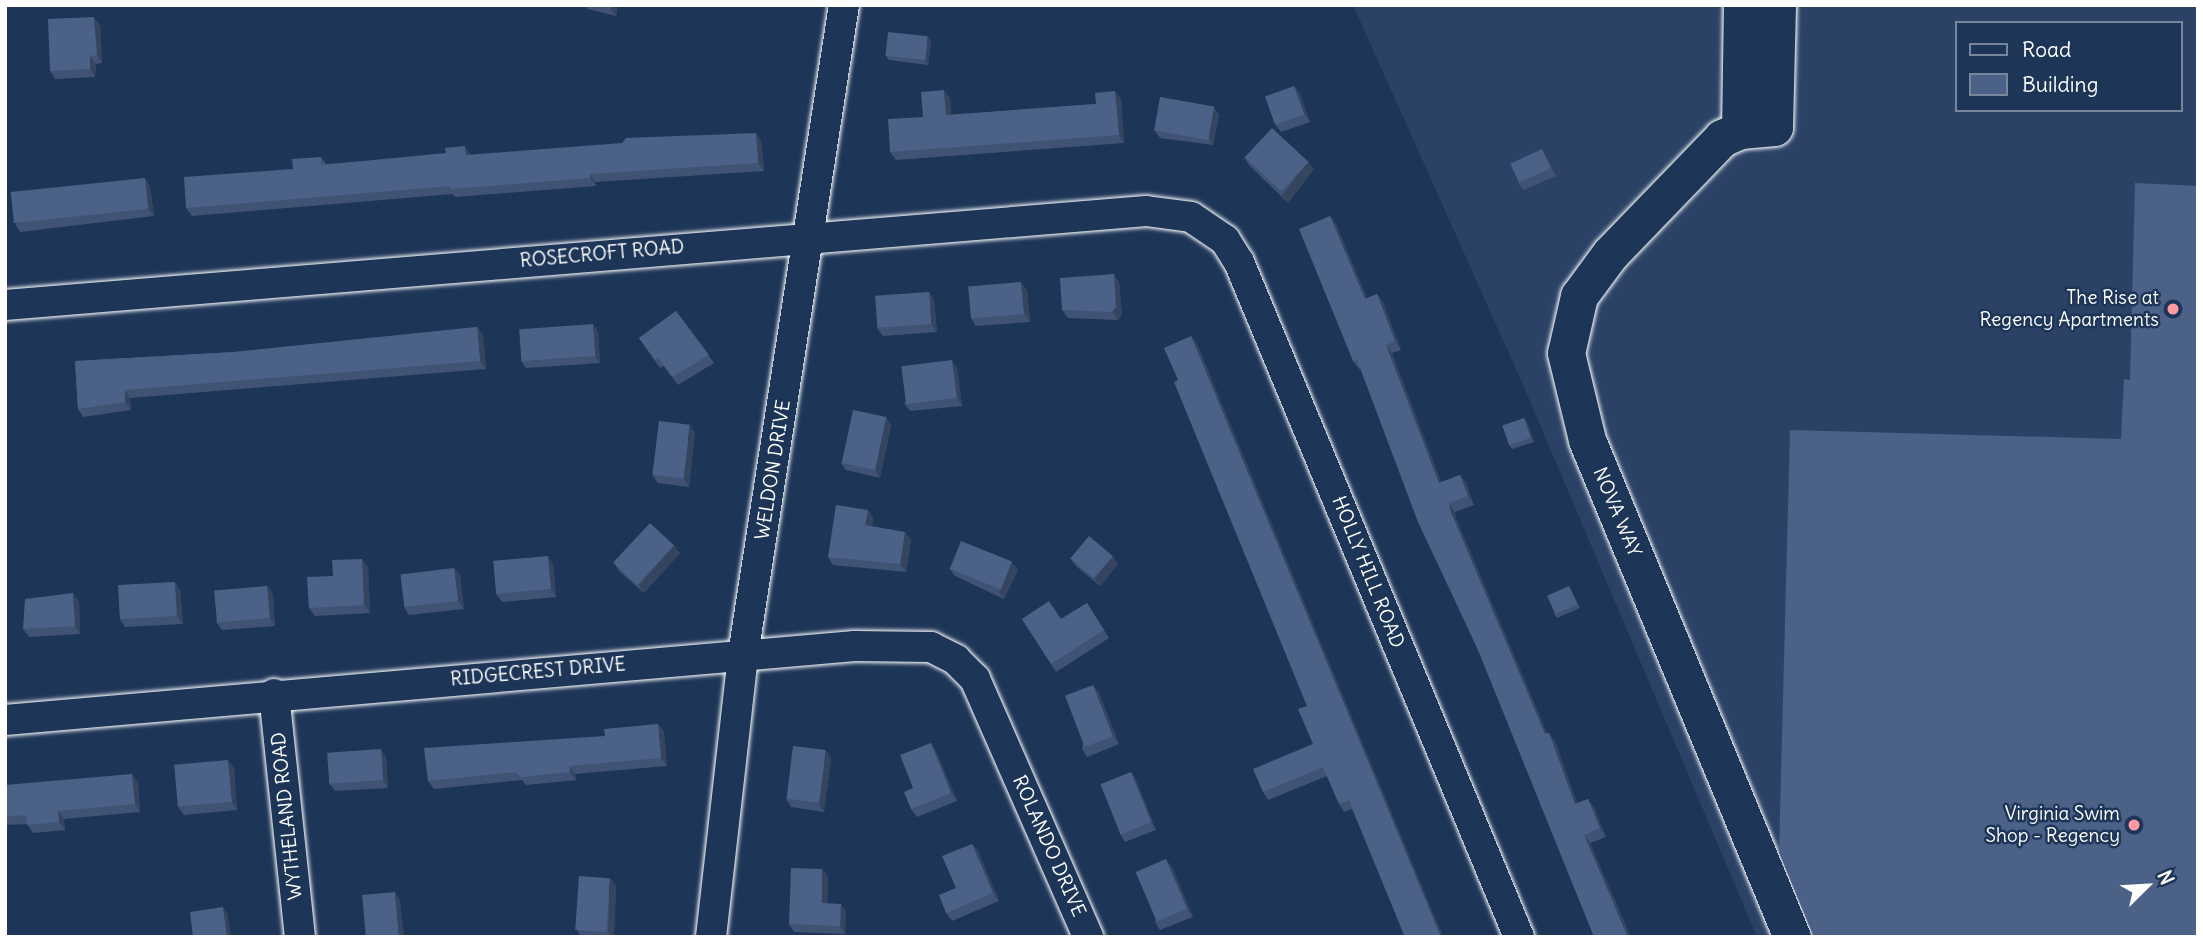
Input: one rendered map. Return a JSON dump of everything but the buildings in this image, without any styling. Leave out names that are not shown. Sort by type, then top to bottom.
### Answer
[{"type":"street","name":"WELDON DRIVE","points":[[711,937],[743,655],[811,237],[844,5]]},
{"type":"street","points":[[1742,5],[1757,128]]},
{"type":"street","points":[[1757,128],[1777,5]]},
{"type":"street","name":"NOVA WAY","points":[[1757,128],[1722,138],[1599,267],[1573,310],[1566,353],[1587,440],[1792,937]]},
{"type":"street","name":"ROSECROFT ROAD","points":[[5,305],[1146,211],[1170,211],[1198,220]]},
{"type":"street","name":"HOLLY HILL ROAD","points":[[1198,220],[1225,240],[1239,262],[1519,937]]},
{"type":"street","name":"RIDGECREST DRIVE","points":[[5,720],[274,694],[900,644],[947,653],[975,680],[1010,756]]},
{"type":"street","name":"WYTHELAND ROAD","points":[[274,694],[300,937]]},
{"type":"street","name":"ROLANDO DRIVE","points":[[1010,756],[1088,937]]},
{"type":"shaded area","points":[[1353,5],[2198,5],[2198,937],[1757,937],[1524,387]]},
{"type":"place","name":"The Rise at Regency Apartments","points":[[2173,309]]},
{"type":"place","name":"Virginia Swim Shop - Regency","points":[[2134,825]]}]
